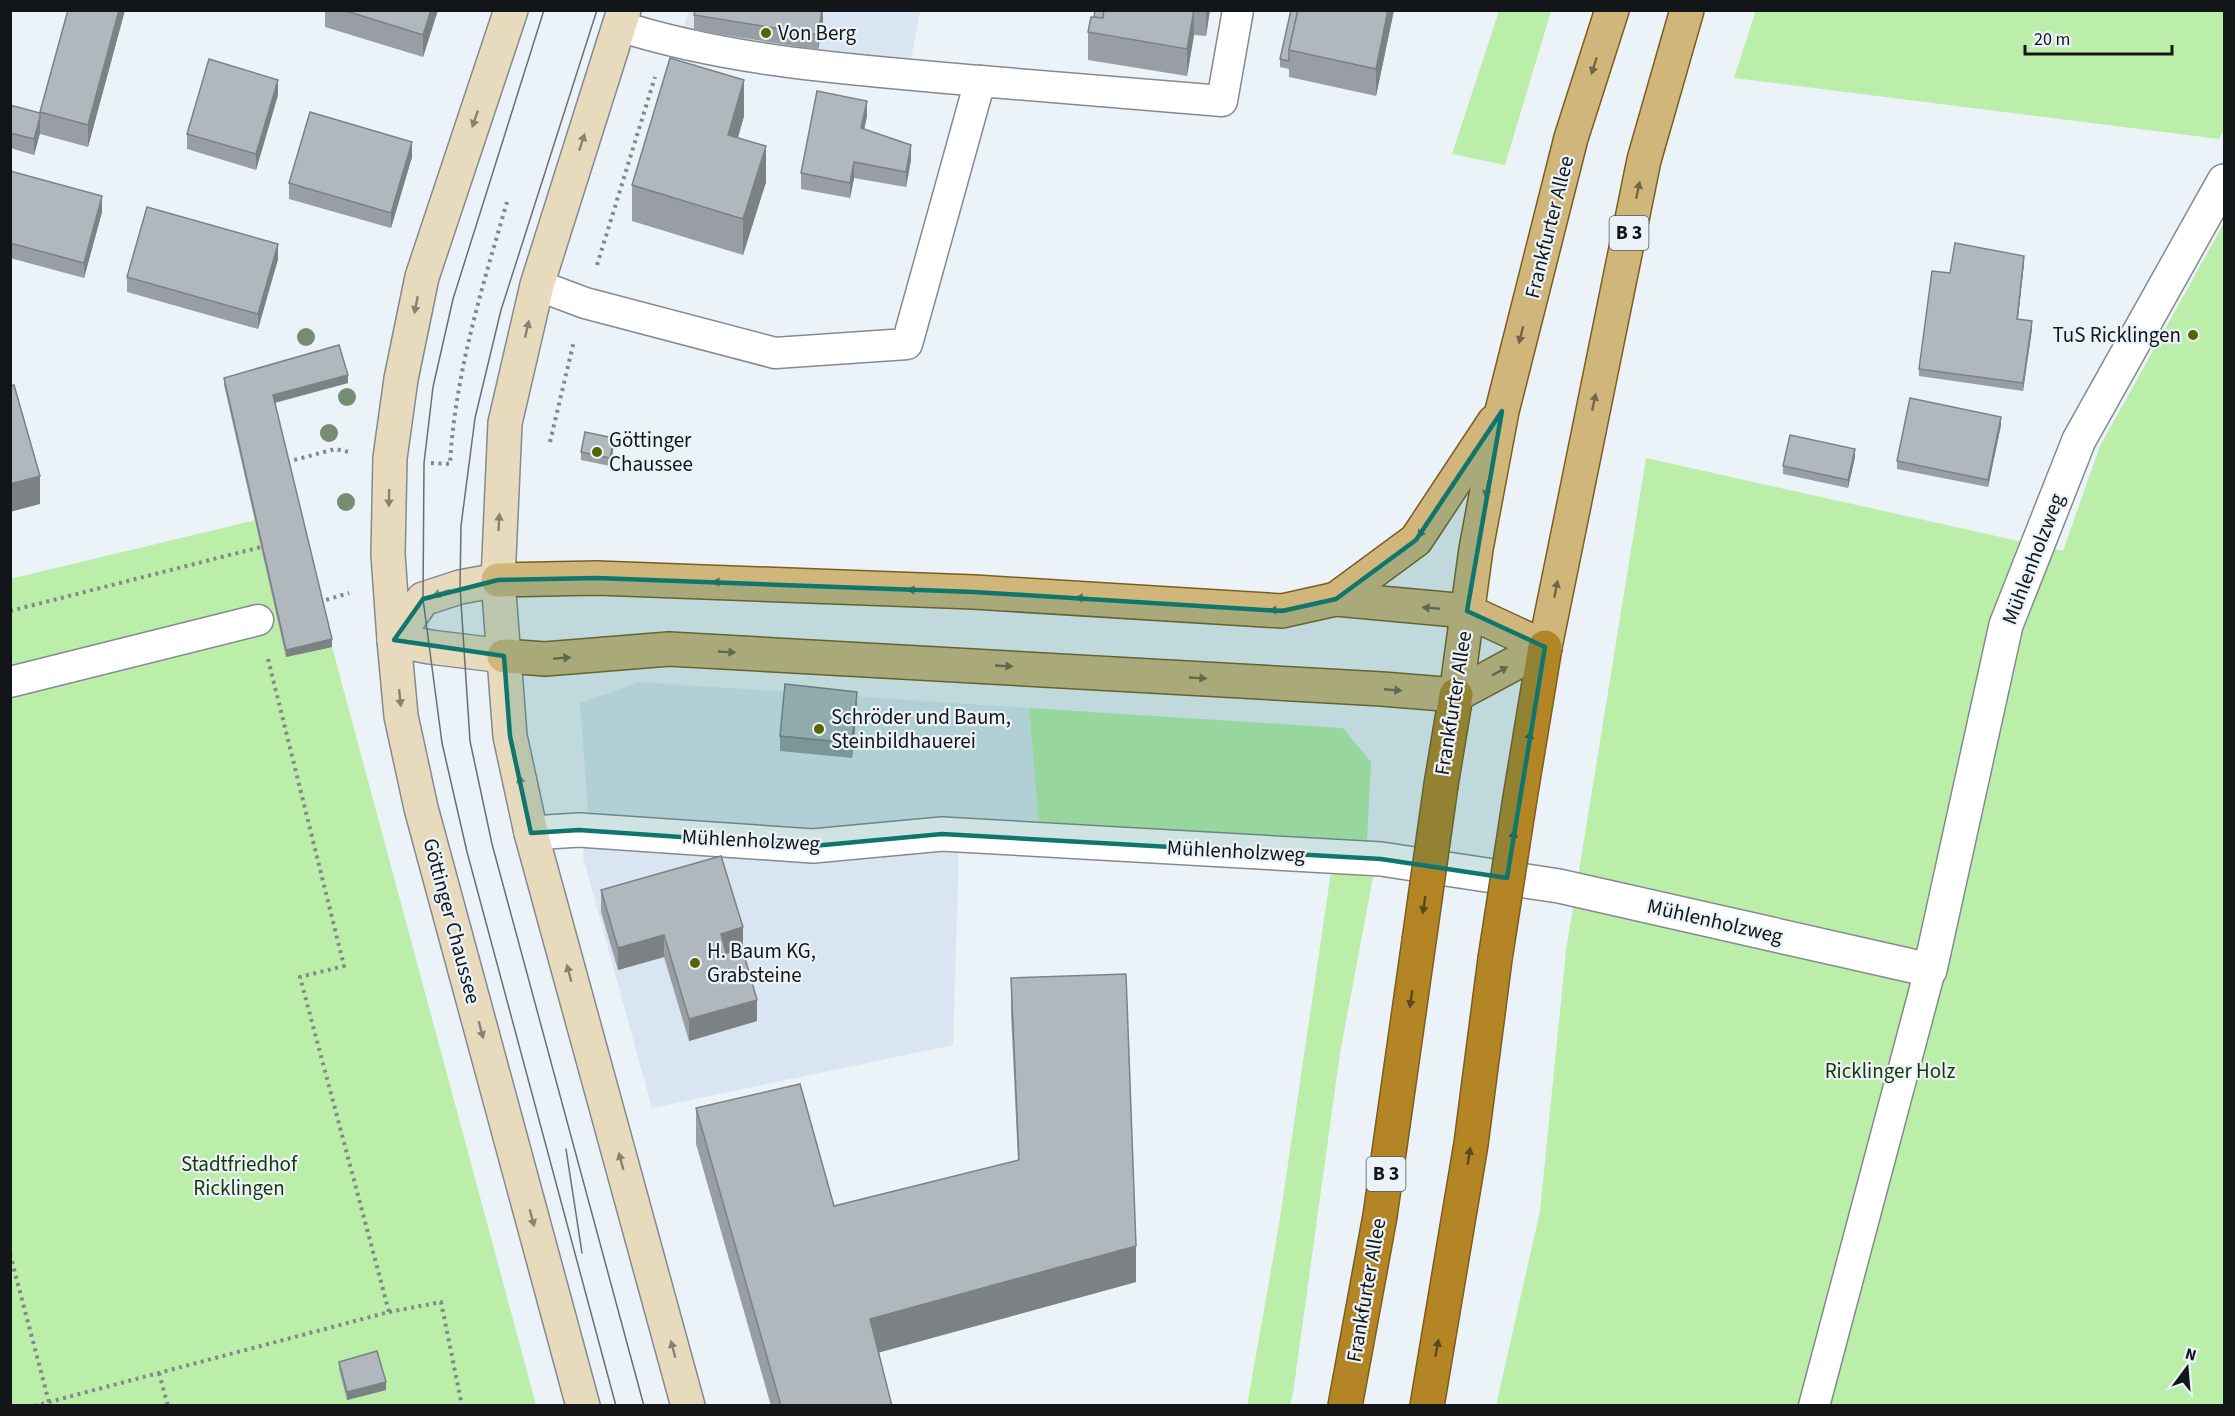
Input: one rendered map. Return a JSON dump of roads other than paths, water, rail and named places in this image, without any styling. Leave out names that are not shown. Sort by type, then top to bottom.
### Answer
[{"type":"highway","name":"B 3","points":[[1427,1406],[1471,1144],[1495,959],[1545,646]]},
{"type":"highway","name":"Frankfurter Allee","points":[[1345,1406],[1380,1216],[1455,695]]},
{"type":"main road","name":"Frankfurter Allee","points":[[1455,695],[1467,611],[1502,411],[1571,138],[1612,10]]},
{"type":"main road","name":"B 3","points":[[1545,646],[1644,160],[1687,10]]},
{"type":"main road","points":[[1336,599],[1416,540],[1502,411]]},
{"type":"main road","points":[[498,580],[597,578],[892,589],[1282,611],[1336,599],[1467,611],[1545,646]]},
{"type":"main road","points":[[504,656],[545,659],[669,649],[1300,684],[1455,695],[1545,646]]},
{"type":"street","name":"Göttinger Chaussee","points":[[511,10],[422,277],[401,379],[390,458],[388,554],[401,716],[421,808],[583,1406]]},
{"type":"street","points":[[621,18],[537,285],[505,423],[498,580],[510,736],[531,833],[688,1406]]},
{"type":"street","name":"Mühlenholzweg","points":[[531,833],[579,830],[813,846],[942,834],[1381,859],[1559,886],[1930,970],[2006,626],[2079,440],[2224,181]]},
{"type":"street","points":[[498,580],[460,587],[423,599],[394,640],[504,656]]},
{"type":"lane","points":[[621,18],[666,41],[832,68],[1222,101],[1238,10]]},
{"type":"lane","points":[[537,285],[585,303],[775,352],[907,344],[980,81]]},
{"type":"lane","points":[[10,682],[258,620]]},
{"type":"lane","name":"Mühlenholzweg","points":[[1814,1406],[1930,970]]},
{"type":"tram line","points":[[544,10],[453,299],[433,387],[424,463],[423,599],[442,743],[467,852],[616,1406]]},
{"type":"tram line","points":[[597,10],[501,310],[475,418],[461,526],[460,587],[470,741],[492,844],[644,1406]]},
{"type":"tram line","points":[[566,1149],[582,1253]]},
{"type":"place","name":"Von Berg","points":[[766,33]]},
{"type":"place","name":"TuS Ricklingen","points":[[2193,335]]},
{"type":"place","name":"Göttinger Chaussee","points":[[597,452]]},
{"type":"place","name":"Schröder und Baum, Steinbildhauerei","points":[[819,729]]},
{"type":"place","name":"H. Baum KG, Grabsteine","points":[[695,963]]},
{"type":"park label","name":"Ricklinger Holz","points":[[1890,1071]]},
{"type":"park label","name":"Stadtfriedhof Ricklingen","points":[[239,1176]]}]
